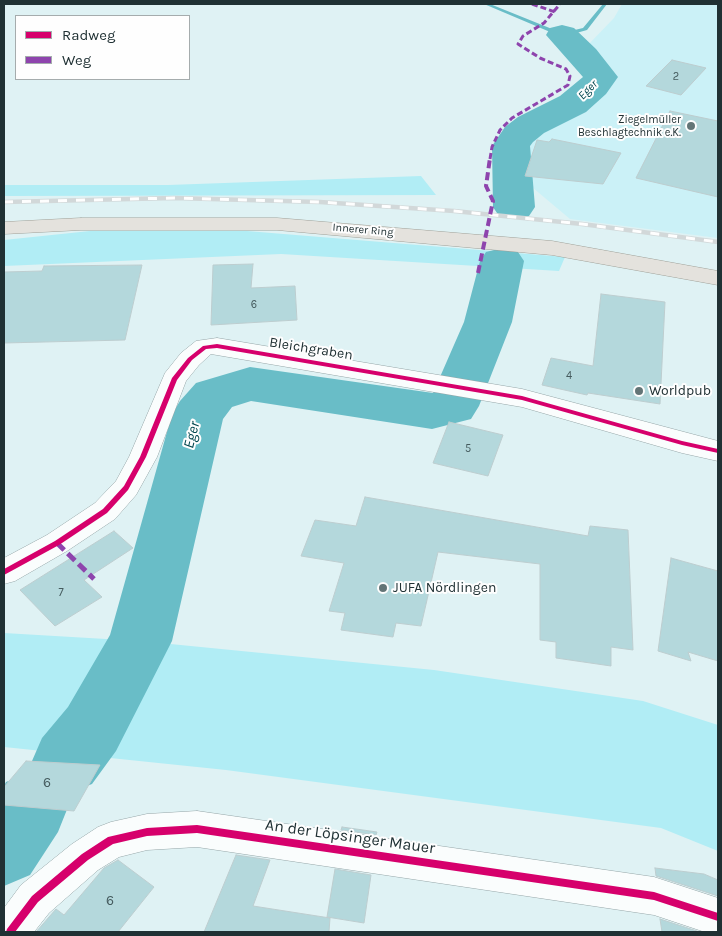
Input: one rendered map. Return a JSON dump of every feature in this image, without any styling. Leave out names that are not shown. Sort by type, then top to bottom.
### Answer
[{"type":"main road","name":"Innerer Ring","points":[[4,228],[170,223],[287,224],[552,248],[718,278]]},
{"type":"street","name":"Bleichgraben","points":[[4,572],[73,532],[104,511],[126,488],[143,457],[174,379],[190,359],[205,347],[216,346],[522,398],[680,454],[718,451]]},
{"type":"street","name":"An der Löpsinger Mauer","points":[[10,932],[35,899],[86,857],[111,840],[147,832],[197,829],[654,896],[718,917]]},
{"type":"shaded area","points":[[622,4],[718,4],[718,238],[570,219],[520,177],[530,134],[613,73],[586,47],[614,18]]},
{"type":"shaded area","points":[[421,176],[436,195],[4,196],[4,185],[168,185]]},
{"type":"shaded area","points":[[90,231],[247,231],[565,257],[559,271],[281,254],[4,266],[4,240]]},
{"type":"shaded area","points":[[4,633],[140,641],[434,670],[643,701],[718,725],[718,851],[661,828],[226,770],[4,747]]},
{"type":"building","points":[[672,60],[706,68],[681,95],[646,86]]},
{"type":"building","points":[[670,111],[718,121],[718,197],[636,178]]},
{"type":"building","points":[[552,139],[621,153],[603,184],[525,176],[537,140],[549,142]]},
{"type":"building","points":[[253,264],[251,288],[295,286],[297,320],[211,325],[213,265]]},
{"type":"building","points":[[142,265],[125,340],[4,343],[4,272],[42,271],[44,266]]},
{"type":"building","points":[[601,294],[665,302],[660,404],[588,393],[587,395],[542,385],[551,358],[593,366]]},
{"type":"building","points":[[449,422],[503,435],[488,476],[433,463]]},
{"type":"building","name":"JUFA Nördlingen","points":[[365,497],[588,536],[590,526],[628,530],[633,650],[611,647],[611,666],[556,658],[556,642],[540,640],[540,564],[438,552],[421,626],[396,623],[393,637],[341,630],[345,613],[329,611],[344,563],[301,556],[315,520],[356,526]]},
{"type":"building","points":[[114,531],[133,548],[84,580],[102,597],[55,626],[20,590]]},
{"type":"building","points":[[671,558],[718,571],[718,661],[688,652],[691,661],[658,651]]},
{"type":"building","points":[[26,761],[100,765],[74,811],[4,805],[4,787]]},
{"type":"building","points":[[342,827],[377,832],[376,835],[341,830]]},
{"type":"building","points":[[236,855],[270,860],[253,906],[330,918],[329,932],[204,932]]},
{"type":"building","points":[[118,860],[154,887],[118,932],[36,932],[56,909],[64,915],[104,868]]},
{"type":"building","points":[[655,868],[704,874],[718,880],[718,896],[656,876]]},
{"type":"building","points":[[335,869],[371,875],[364,923],[327,917]]},
{"type":"building","points":[[660,919],[700,932],[662,932]]},
{"type":"waterway","name":"Eger","points":[[486,4],[562,35],[585,29],[605,4]]},
{"type":"waterway","name":"Eger","points":[[514,207],[511,146],[518,135],[531,125],[573,104],[594,87],[601,77],[584,56],[562,35]]},
{"type":"waterway","name":"Eger","points":[[67,761],[92,729],[140,641],[198,414],[214,395],[250,384],[432,411],[453,406],[488,322],[502,261]]},
{"type":"waterway","name":"Eger","points":[[4,849],[32,807]]},
{"type":"railway","points":[[4,202],[174,198],[320,202],[454,211],[582,224],[718,242]]},
{"type":"marked path","points":[[532,4],[555,12]]},
{"type":"marked path","points":[[478,273],[493,201],[486,186],[492,147],[500,130],[512,118],[561,91],[568,85],[570,76],[566,69],[540,58],[518,44],[523,36],[544,23],[560,4]]},
{"type":"marked path","points":[[57,543],[94,579]]},
{"type":"cycle path","points":[[4,572],[57,543],[105,511],[126,488],[143,457],[174,379],[190,359],[205,347],[217,346],[522,398],[682,443],[718,451]]},
{"type":"cycle path","points":[[10,932],[35,899],[85,857],[111,840],[147,832],[197,829],[654,896],[718,917]]},
{"type":"place","name":"Ziegelmüller Beschlagtechnik e.K.","points":[[691,126]]},
{"type":"place","name":"Worldpub","points":[[639,391]]},
{"type":"place","name":"JUFA Nördlingen","points":[[383,588]]}]
